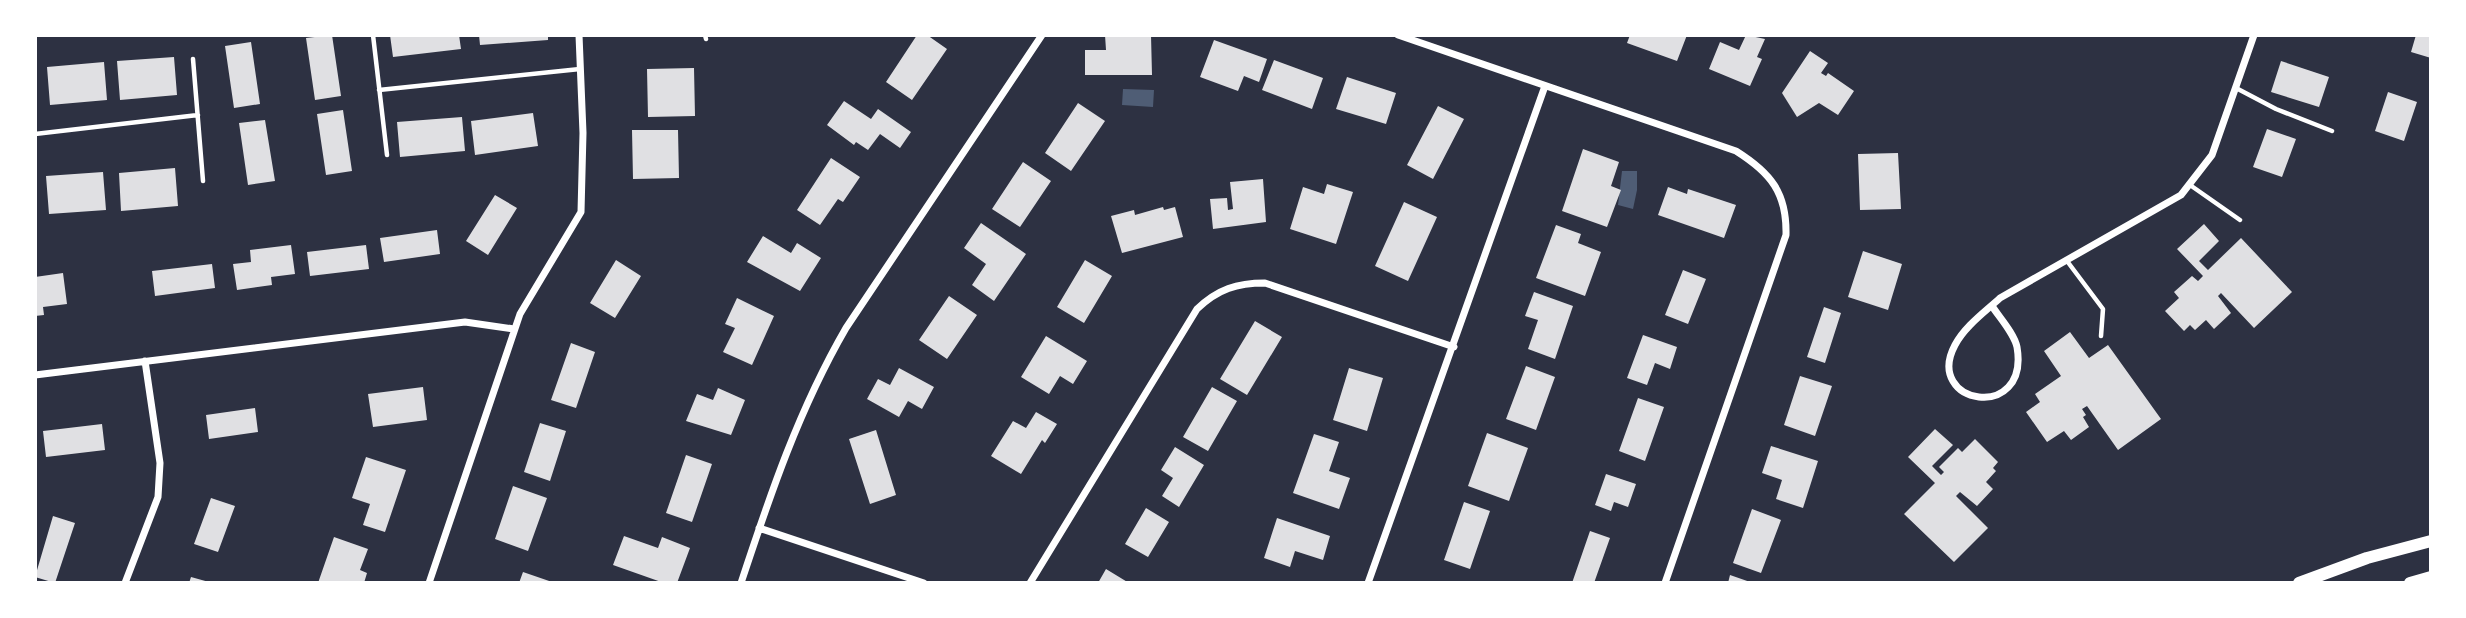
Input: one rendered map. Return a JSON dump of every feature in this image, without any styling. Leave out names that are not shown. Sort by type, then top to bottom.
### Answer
[{"type":"main road","points":[[2299,583],[2367,558],[2431,541]]},
{"type":"main road","points":[[2410,583],[2431,577]]},
{"type":"street","points":[[429,583],[514,329],[581,212],[579,35]]},
{"type":"street","points":[[741,583],[797,422],[821,371],[846,328],[1042,35]]},
{"type":"street","points":[[1398,35],[1736,151],[1763,168],[1775,185],[1786,213],[1786,235],[1665,583]]},
{"type":"street","points":[[1992,306],[2017,344],[2018,366],[2008,388],[1992,399],[1973,398],[1961,392],[1950,373],[1950,358],[1963,334],[1992,306],[2161,209],[2190,185],[2212,155],[2254,35]]},
{"type":"street","points":[[1367,583],[1454,347],[1545,86]]},
{"type":"street","points":[[1030,583],[1197,309],[1211,296],[1245,283],[1265,284],[1454,347]]},
{"type":"street","points":[[35,375],[465,322],[514,329]]},
{"type":"street","points":[[125,583],[158,497],[160,463],[145,361]]},
{"type":"street","points":[[759,528],[924,583]]},
{"type":"lane","points":[[373,35],[387,155]]},
{"type":"lane","points":[[193,59],[204,181]]},
{"type":"lane","points":[[379,90],[581,69]]},
{"type":"lane","points":[[2236,88],[2276,109],[2332,131]]},
{"type":"lane","points":[[35,134],[198,115]]},
{"type":"lane","points":[[2190,185],[2240,220]]},
{"type":"lane","points":[[2067,261],[2104,309],[2101,336]]},
{"type":"water","points":[[1123,89],[1154,90],[1153,107],[1122,105]]},
{"type":"water","points":[[1622,171],[1637,171],[1633,209],[1618,205]]},
{"type":"building","points":[[332,35],[341,96],[315,100],[306,38]]},
{"type":"building","points":[[390,35],[459,35],[461,49],[393,57]]},
{"type":"building","points":[[479,35],[548,35],[548,40],[480,45]]},
{"type":"building","points":[[917,35],[927,35],[947,49],[912,100],[886,82]]},
{"type":"building","points":[[1105,35],[1151,35],[1152,75],[1085,75],[1085,50],[1106,50]]},
{"type":"building","points":[[1630,35],[1687,35],[1677,61],[1627,43]]},
{"type":"building","points":[[1746,35],[1765,39],[1757,57],[1762,59],[1750,86],[1709,69],[1720,42],[1739,50]]},
{"type":"building","points":[[2416,35],[2431,35],[2431,58],[2411,52]]},
{"type":"building","points":[[1214,40],[1267,59],[1259,82],[1244,76],[1238,91],[1200,77]]},
{"type":"building","points":[[251,42],[260,104],[234,108],[225,46]]},
{"type":"building","points":[[1810,51],[1828,63],[1821,73],[1826,76],[1828,73],[1854,91],[1838,115],[1819,103],[1797,117],[1782,93]]},
{"type":"building","points":[[174,57],[177,95],[120,100],[117,61]]},
{"type":"building","points":[[1274,60],[1323,78],[1312,109],[1262,90]]},
{"type":"building","points":[[2281,61],[2329,77],[2319,107],[2271,92]]},
{"type":"building","points":[[104,62],[107,100],[50,105],[47,67]]},
{"type":"building","points":[[694,68],[695,116],[648,117],[647,69]]},
{"type":"building","points":[[1347,77],[1396,93],[1386,124],[1336,109]]},
{"type":"building","points":[[2388,92],[2417,102],[2404,141],[2375,131]]},
{"type":"building","points":[[844,101],[871,119],[878,109],[911,132],[900,148],[880,134],[868,150],[856,142],[854,145],[827,125]]},
{"type":"building","points":[[1078,103],[1105,121],[1071,171],[1045,153]]},
{"type":"building","points":[[1438,106],[1464,119],[1433,179],[1407,165]]},
{"type":"building","points":[[343,110],[352,171],[326,175],[317,114]]},
{"type":"building","points":[[533,113],[538,146],[475,155],[471,121]]},
{"type":"building","points":[[462,117],[465,151],[400,157],[397,122]]},
{"type":"building","points":[[265,120],[275,181],[248,185],[239,123]]},
{"type":"building","points":[[2267,129],[2296,139],[2282,177],[2253,167]]},
{"type":"building","points":[[632,130],[678,130],[679,178],[633,179]]},
{"type":"building","points":[[1583,149],[1619,162],[1611,186],[1621,190],[1607,227],[1562,211]]},
{"type":"building","points":[[1898,153],[1901,209],[1860,210],[1858,154]]},
{"type":"building","points":[[831,158],[860,177],[843,202],[838,199],[820,225],[797,210]]},
{"type":"building","points":[[1023,162],[1051,181],[1020,227],[992,209]]},
{"type":"building","points":[[175,168],[178,206],[121,211],[119,173]]},
{"type":"building","points":[[103,172],[106,210],[49,214],[46,176]]},
{"type":"building","points":[[1263,179],[1266,222],[1213,229],[1210,199],[1227,198],[1228,210],[1233,209],[1230,182]]},
{"type":"building","points":[[1327,184],[1353,192],[1336,244],[1290,229],[1303,187],[1324,194]]},
{"type":"building","points":[[1668,187],[1687,194],[1688,189],[1736,205],[1724,238],[1658,215]]},
{"type":"building","points":[[495,195],[517,208],[488,255],[466,241]]},
{"type":"building","points":[[1404,202],[1437,217],[1408,281],[1375,266]]},
{"type":"building","points":[[1163,207],[1164,210],[1175,207],[1183,237],[1122,253],[1111,216],[1134,210],[1135,215]]},
{"type":"building","points":[[981,223],[1026,254],[994,301],[972,285],[986,264],[964,248]]},
{"type":"building","points":[[2204,224],[2219,241],[2199,261],[2208,270],[2241,238],[2292,292],[2254,328],[2221,293],[2218,296],[2231,313],[2214,329],[2206,320],[2195,330],[2190,325],[2184,331],[2165,311],[2179,298],[2174,292],[2192,276],[2198,281],[2203,276],[2177,249]]},
{"type":"building","points":[[1556,225],[1581,234],[1578,243],[1601,252],[1585,296],[1536,278]]},
{"type":"building","points":[[437,230],[440,254],[384,262],[380,238]]},
{"type":"building","points":[[763,236],[791,253],[797,243],[821,258],[800,291],[747,262]]},
{"type":"building","points":[[291,245],[295,274],[271,277],[272,285],[237,290],[233,264],[251,262],[250,250]]},
{"type":"building","points":[[366,245],[369,269],[310,276],[307,252]]},
{"type":"building","points":[[1863,251],[1902,264],[1888,310],[1848,297]]},
{"type":"building","points":[[616,260],[641,276],[615,318],[590,303]]},
{"type":"building","points":[[1085,260],[1112,276],[1084,323],[1057,307]]},
{"type":"building","points":[[212,264],[215,288],[155,296],[152,271]]},
{"type":"building","points":[[1683,270],[1706,279],[1688,324],[1665,315]]},
{"type":"building","points":[[63,273],[67,304],[43,307],[44,315],[35,316],[35,277]]},
{"type":"building","points":[[1534,292],[1573,306],[1555,359],[1528,349],[1538,320],[1525,316]]},
{"type":"building","points":[[949,296],[977,315],[947,359],[919,340]]},
{"type":"building","points":[[737,298],[774,316],[752,365],[723,352],[735,328],[725,324]]},
{"type":"building","points":[[1824,307],[1841,313],[1825,363],[1807,357]]},
{"type":"building","points":[[1255,321],[1282,337],[1247,395],[1220,379]]},
{"type":"building","points":[[2070,332],[2089,358],[2108,345],[2161,419],[2118,450],[2087,406],[2082,409],[2089,427],[2071,440],[2064,431],[2047,442],[2026,412],[2040,402],[2035,394],[2061,376],[2044,351]]},
{"type":"building","points":[[1643,335],[1677,347],[1670,369],[1655,363],[1647,385],[1627,378]]},
{"type":"building","points":[[1046,336],[1087,361],[1073,384],[1060,376],[1049,394],[1021,377]]},
{"type":"building","points":[[571,343],[595,352],[576,408],[551,400]]},
{"type":"building","points":[[1526,366],[1555,377],[1536,430],[1506,419]]},
{"type":"building","points":[[899,368],[934,387],[922,409],[908,401],[899,417],[867,399],[878,379],[890,385]]},
{"type":"building","points":[[1349,368],[1383,378],[1367,431],[1333,420]]},
{"type":"building","points":[[1800,376],[1832,386],[1815,436],[1784,425]]},
{"type":"building","points":[[423,387],[427,420],[373,427],[368,394]]},
{"type":"building","points":[[1212,387],[1237,401],[1208,451],[1183,437]]},
{"type":"building","points":[[718,388],[745,400],[731,435],[686,421],[697,394],[713,400]]},
{"type":"building","points":[[1638,398],[1664,407],[1645,461],[1619,451]]},
{"type":"building","points":[[255,408],[258,432],[209,439],[206,415]]},
{"type":"building","points":[[1036,412],[1057,424],[1045,443],[1042,440],[1021,474],[991,456],[1013,421],[1026,428]]},
{"type":"building","points":[[540,423],[566,431],[550,481],[524,472]]},
{"type":"building","points":[[102,424],[105,450],[46,457],[43,431]]},
{"type":"building","points":[[1935,429],[1953,445],[1932,466],[1941,475],[1944,472],[1939,467],[1958,448],[1962,452],[1975,439],[1998,462],[1993,468],[1996,471],[1986,482],[1993,489],[1977,506],[1960,492],[1956,496],[1988,528],[1954,562],[1904,514],[1935,483],[1908,457]]},
{"type":"building","points":[[876,430],[896,495],[870,504],[849,439]]},
{"type":"building","points":[[1487,433],[1528,448],[1509,501],[1468,486]]},
{"type":"building","points":[[1314,434],[1339,442],[1329,471],[1350,478],[1339,509],[1293,493]]},
{"type":"building","points":[[1771,446],[1818,461],[1803,508],[1776,499],[1782,480],[1762,473]]},
{"type":"building","points":[[1175,447],[1204,465],[1179,507],[1162,496],[1173,478],[1161,470]]},
{"type":"building","points":[[686,455],[712,464],[692,522],[666,513]]},
{"type":"building","points":[[366,457],[406,470],[385,532],[363,525],[370,504],[352,498]]},
{"type":"building","points":[[1606,474],[1636,484],[1628,507],[1614,502],[1611,511],[1595,505]]},
{"type":"building","points":[[513,486],[547,498],[528,551],[495,539]]},
{"type":"building","points":[[211,498],[235,506],[218,552],[194,544]]},
{"type":"building","points":[[1464,502],[1490,511],[1470,569],[1444,560]]},
{"type":"building","points":[[1146,508],[1169,522],[1148,557],[1125,544]]},
{"type":"building","points":[[1752,509],[1781,520],[1761,573],[1733,563]]},
{"type":"building","points":[[53,516],[75,523],[55,583],[35,577]]},
{"type":"building","points":[[1277,518],[1330,536],[1323,560],[1295,551],[1290,567],[1264,558]]},
{"type":"building","points":[[1590,531],[1610,538],[1594,583],[1572,583]]},
{"type":"building","points":[[624,536],[658,548],[662,537],[690,548],[677,583],[664,583],[613,565]]},
{"type":"building","points":[[334,537],[368,549],[360,570],[367,573],[364,583],[318,583]]},
{"type":"building","points":[[1106,569],[1129,583],[1098,583]]},
{"type":"building","points":[[523,572],[555,583],[519,583]]},
{"type":"building","points":[[1730,575],[1753,583],[1728,583]]},
{"type":"building","points":[[191,577],[209,582],[209,583],[189,583]]}]
